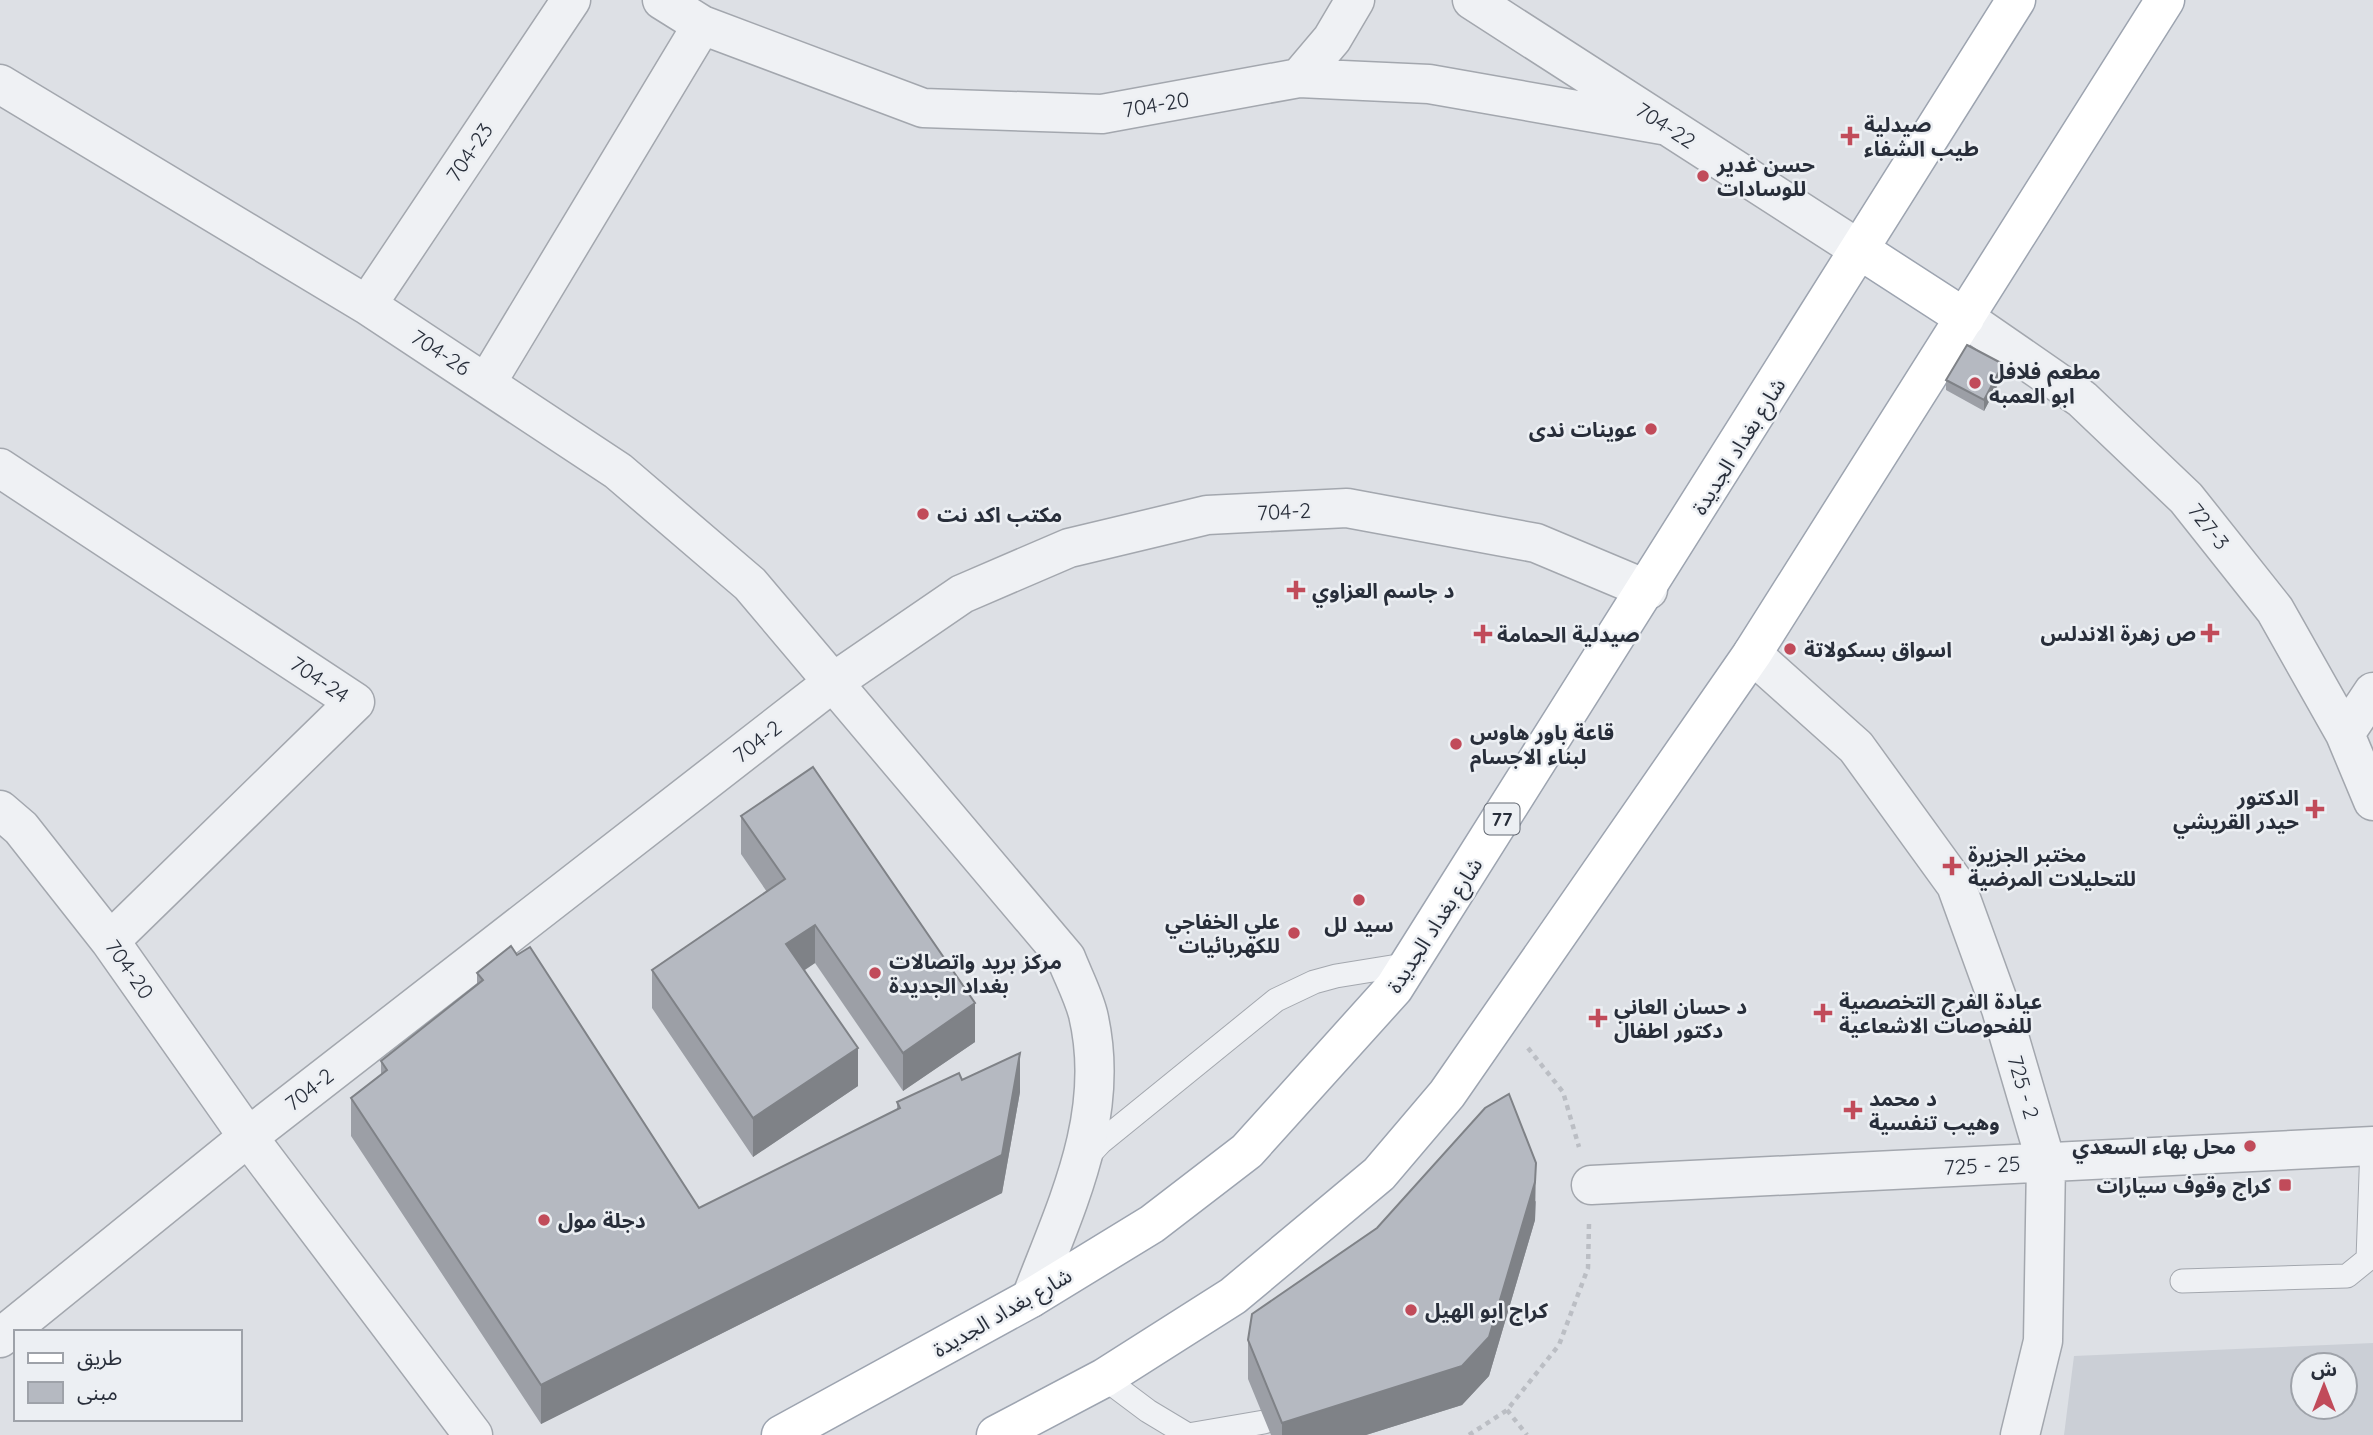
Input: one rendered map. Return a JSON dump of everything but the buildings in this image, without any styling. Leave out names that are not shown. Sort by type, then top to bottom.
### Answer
[{"type":"main road","name":"شارع بغداد الجديدة","points":[[781,1435],[1031,1298],[1152,1224],[1247,1152],[1394,988],[1648,590],[2016,0]]},
{"type":"main road","points":[[996,1435],[1104,1378],[1233,1296],[1379,1174],[1447,1094],[1752,654],[2165,0]]},
{"type":"main road","points":[[1860,250],[1965,318]]},
{"type":"street","name":"704-23","points":[[367,304],[571,0]]},
{"type":"street","name":"704-20","points":[[662,0],[702,25],[923,108],[1102,114],[1299,78],[1429,84],[1668,126]]},
{"type":"street","points":[[1299,78],[1332,39],[1355,0]]},
{"type":"street","name":"704-22","points":[[1472,0],[1860,250]]},
{"type":"street","points":[[487,382],[702,25]]},
{"type":"street","name":"704-26","points":[[0,84],[367,304],[618,471],[740,575],[1066,958],[1088,1012],[1096,1065],[1084,1160],[1031,1298]]},
{"type":"street","name":"727-3","points":[[1965,318],[2082,399],[2186,498],[2275,610],[2346,734],[2372,793]]},
{"type":"street","name":"704-24","points":[[0,468],[355,702],[110,941]]},
{"type":"street","name":"704-2","points":[[0,1338],[248,1137],[832,683],[962,594],[1069,548],[1207,515],[1346,508],[1536,543],[1648,590]]},
{"type":"street","name":"725 - 2","points":[[1752,654],[1856,747],[1956,885],[2001,1009],[2046,1162],[2043,1341],[2020,1435]]},
{"type":"street","points":[[2346,734],[2373,692]]},
{"type":"street","name":"704-20","points":[[0,810],[21,828],[110,941],[248,1137],[473,1435]]},
{"type":"street","name":"725 - 25","points":[[1591,1185],[2373,1146]]},
{"type":"lane","points":[[1084,1160],[1101,1142],[1276,1000],[1314,982],[1336,976],[1410,964]]},
{"type":"lane","points":[[2182,1282],[2347,1276],[2359,1269],[2368,1259],[2373,1146]]},
{"type":"lane","points":[[1104,1378],[1148,1411],[1188,1435],[1264,1422]]},
{"type":"path","points":[[1469,1435],[1507,1410],[1559,1345],[1588,1268],[1591,1185],[1563,1092],[1501,1015]]},
{"type":"path","points":[[1507,1410],[1527,1435]]},
{"type":"shaded area","points":[[2373,1343],[2373,1435],[2064,1435],[2074,1356]]},
{"type":"place","name":"صيدلية طيب الشفاء","points":[[1850,136]]},
{"type":"place","name":"حسن غدير للوسادات","points":[[1703,176]]},
{"type":"place","name":"مطعم فلافل ابو العمبه","points":[[1975,383]]},
{"type":"place","name":"عوينات ندى","points":[[1651,429]]},
{"type":"place","name":"مكتب اكد نت","points":[[923,514]]},
{"type":"place","name":"د جاسم العزاوي","points":[[1296,590]]},
{"type":"place","name":"ص زهرة الاندلس","points":[[2210,633]]},
{"type":"place","name":"صيدلية الحمامة","points":[[1483,634]]},
{"type":"place","name":"اسواق بسكولاتة","points":[[1790,649]]},
{"type":"place","name":"قاعة باور هاوس لبناء الاجسام","points":[[1456,744]]},
{"type":"place","name":"الدكتور حيدر القريشي","points":[[2315,809]]},
{"type":"place","name":"مختبر الجزيرة للتحليلات المرضية","points":[[1952,866]]},
{"type":"place","name":"سيد لل","points":[[1359,900]]},
{"type":"place","name":"علي الخفاجي للكهربائيات","points":[[1294,933]]},
{"type":"place","name":"مركز بريد واتصالات بغداد الجديدة","points":[[875,973]]},
{"type":"place","name":"عيادة الفرج التخصصية للفحوصات الاشعاعية","points":[[1823,1013]]},
{"type":"place","name":"د حسان العاني دكتور اطفال","points":[[1598,1018]]},
{"type":"place","name":"د محمد وهيب تنفسية","points":[[1853,1110]]},
{"type":"place","name":"محل بهاء السعدي","points":[[2250,1146]]},
{"type":"place","name":"كراج وقوف سيارات","points":[[2285,1185]]},
{"type":"place","name":"دجلة مول","points":[[544,1220]]},
{"type":"place","name":"كراج ابو الهيل","points":[[1411,1310]]}]
